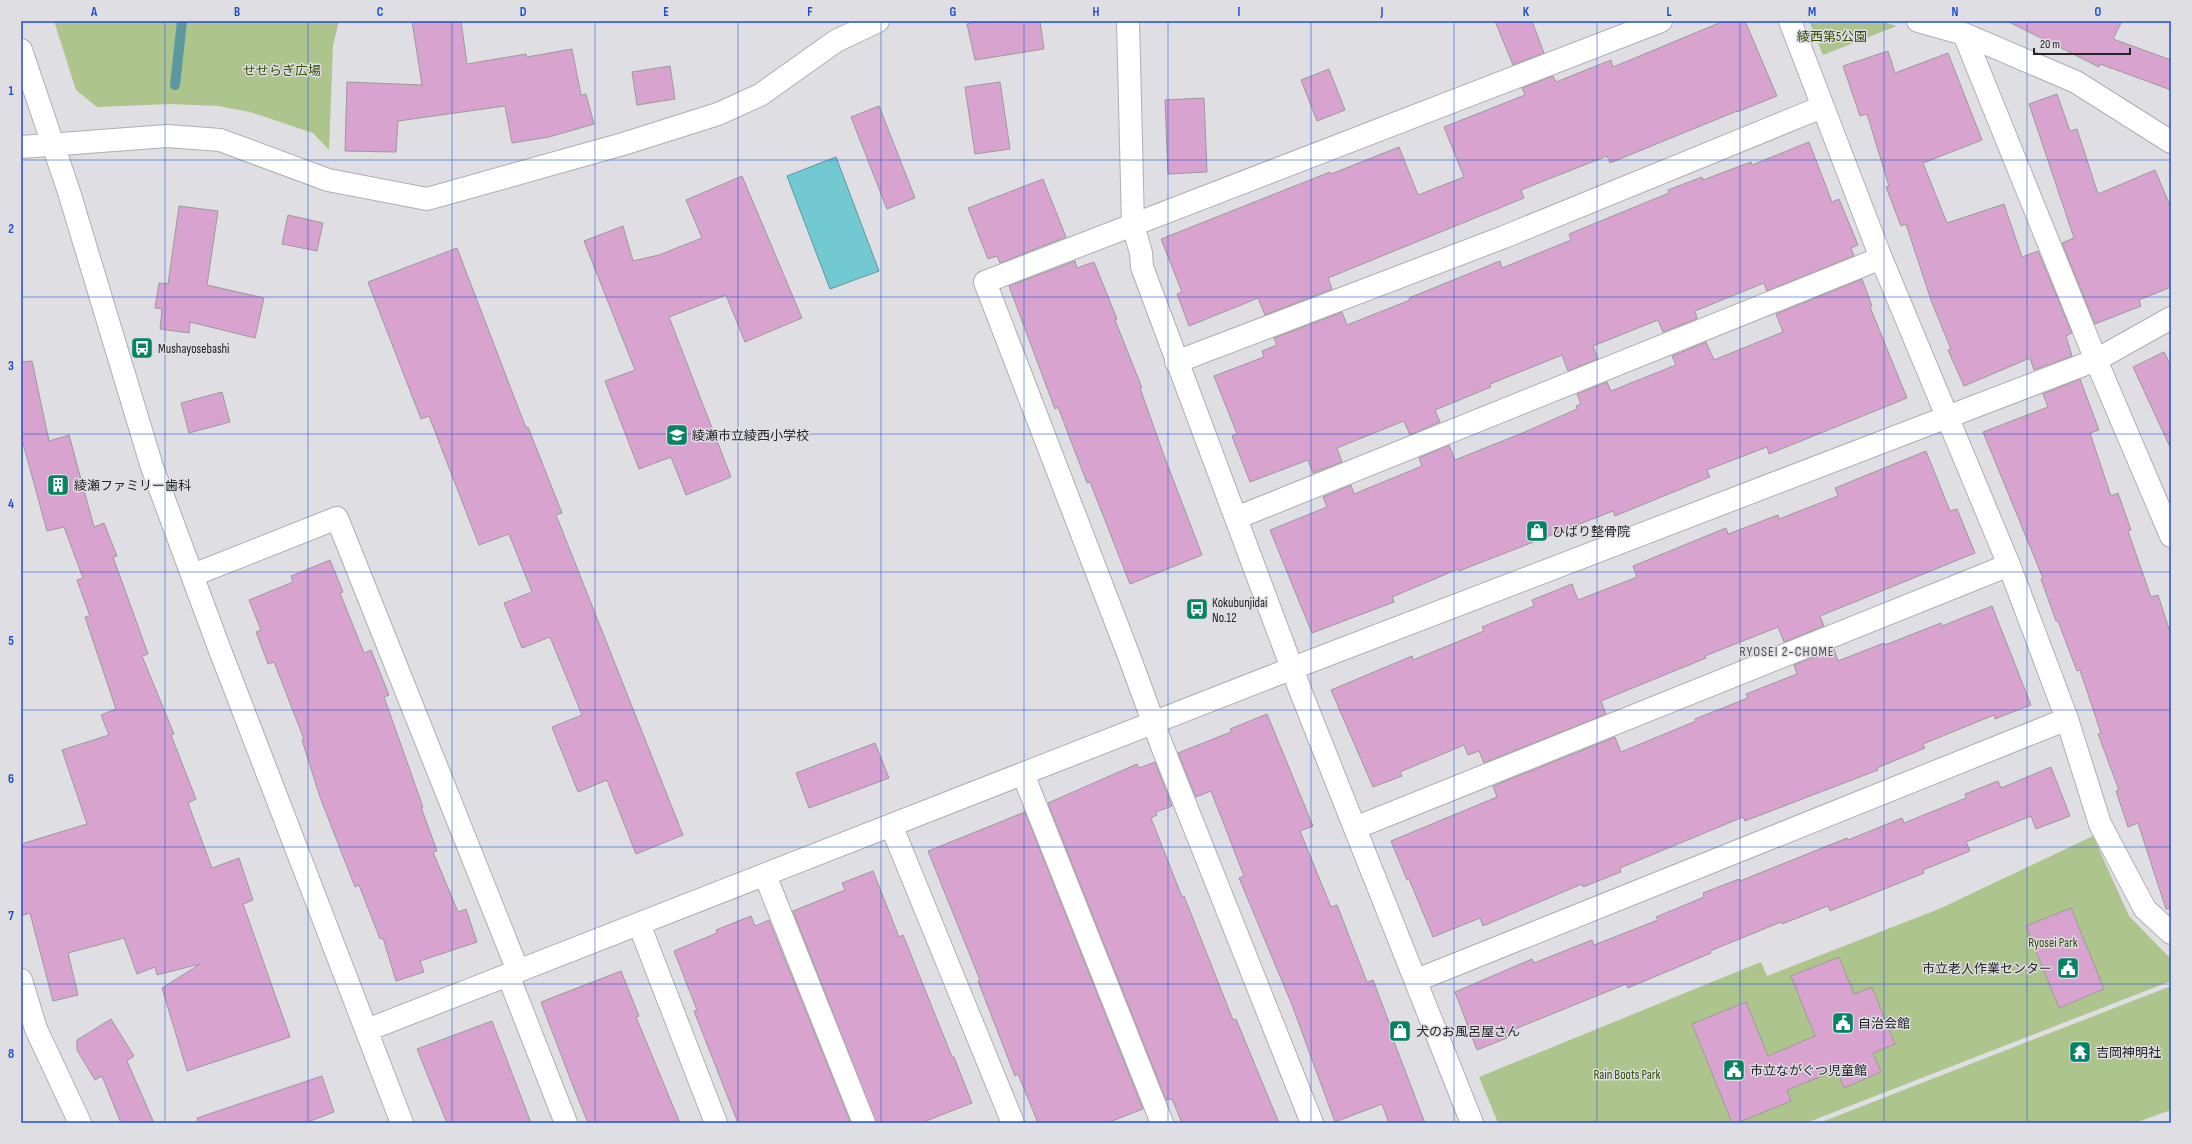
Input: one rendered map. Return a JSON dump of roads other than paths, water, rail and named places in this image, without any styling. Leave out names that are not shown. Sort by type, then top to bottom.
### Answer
[{"type":"street","points":[[21,147],[167,136],[220,140],[328,180],[427,199],[623,144],[718,114],[760,95],[836,41],[878,21]]},
{"type":"street","points":[[1128,21],[1133,225],[1141,253],[1142,266],[1176,362],[1293,668],[1472,1123]]},
{"type":"street","points":[[1312,1123],[1153,723],[1127,649],[985,282],[1661,21]]},
{"type":"street","points":[[1790,21],[1881,258],[2009,565],[2067,719],[2100,824],[2145,909],[2171,933]]},
{"type":"street","points":[[1918,21],[1964,34],[2076,82],[2171,142]]},
{"type":"street","points":[[1964,34],[2096,360],[2171,536]]},
{"type":"street","points":[[21,50],[69,192],[152,467],[402,1123]]},
{"type":"street","points":[[1176,362],[1504,237],[1822,107]]},
{"type":"street","points":[[1236,518],[1881,258]]},
{"type":"street","points":[[367,1030],[1293,668],[2096,360],[2171,318]]},
{"type":"street","points":[[193,575],[337,518],[513,973],[566,1123]]},
{"type":"street","points":[[1355,828],[2009,565]]},
{"type":"street","points":[[1417,980],[2067,719]]},
{"type":"street","points":[[1023,774],[1162,1123]]},
{"type":"street","points":[[891,825],[1013,1123]]},
{"type":"street","points":[[765,875],[864,1123]]},
{"type":"street","points":[[639,924],[716,1123]]},
{"type":"street","points":[[21,980],[36,1029],[80,1123]]},
{"type":"water","points":[[836,157],[879,271],[830,289],[787,176]]},
{"type":"waterway","points":[[175,85],[182,21]]},
{"type":"place","name":"Mushayosebashi","points":[[142,348]]},
{"type":"place","name":"綾瀬市立綾西小学校","points":[[677,435]]},
{"type":"place","name":"綾瀬ファミリー歯科","points":[[58,485]]},
{"type":"place","name":"ひばり整骨院","points":[[1537,531]]},
{"type":"place","name":"Kokubunjidai No.12","points":[[1197,609]]},
{"type":"place","name":"市立老人作業センター","points":[[2068,968]]},
{"type":"place","name":"自治会館","points":[[1843,1023]]},
{"type":"place","name":"犬のお風呂屋さん","points":[[1400,1031]]},
{"type":"place","name":"吉岡神明社","points":[[2080,1052]]},
{"type":"place","name":"市立ながぐつ児童館","points":[[1734,1070]]},
{"type":"district","name":"RYOSEI 2-CHOME","points":[[1787,651]]},
{"type":"park label","name":"綾西第5公園","points":[[1832,36]]},
{"type":"park label","name":"せせらぎ広場","points":[[282,70]]},
{"type":"park label","name":"Ryosei Park","points":[[2053,942]]},
{"type":"park label","name":"Rain Boots Park","points":[[1627,1074]]}]
